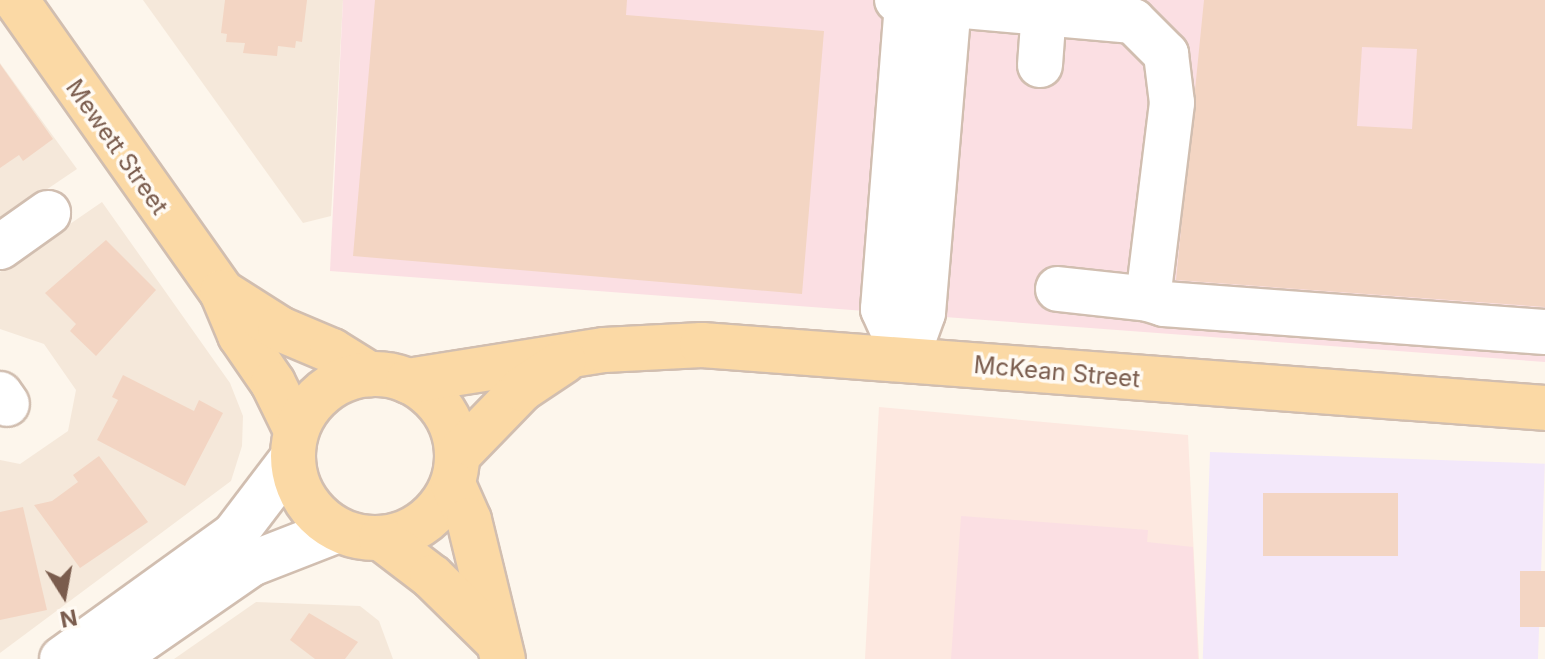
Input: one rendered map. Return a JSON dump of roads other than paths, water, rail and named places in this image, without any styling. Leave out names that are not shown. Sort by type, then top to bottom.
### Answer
[{"type":"main road","name":"Mewett Street","points":[[16,0],[153,202],[222,292],[240,335],[273,383],[294,445]]},
{"type":"main road","name":"Mewett Street","points":[[222,292],[280,329],[389,377]]},
{"type":"main road","name":"McKean Street","points":[[389,377],[570,358],[651,344],[1545,408]]},
{"type":"main road","name":"McKean Street","points":[[455,470],[522,389],[570,358]]},
{"type":"main road","points":[[389,377],[444,411],[455,470],[500,650],[432,577],[381,538],[338,530],[305,501],[294,445],[324,391],[389,377]]},
{"type":"main road","points":[[381,538],[424,521],[455,470]]},
{"type":"street","points":[[897,0],[1027,7],[1133,21],[1166,54],[1172,103],[1148,299]]},
{"type":"street","points":[[906,360],[923,313],[928,2]]},
{"type":"street","points":[[1027,7],[1040,65]]},
{"type":"street","points":[[0,247],[48,213]]},
{"type":"street","points":[[1058,289],[1148,299],[1164,304],[1545,332]]},
{"type":"street","points":[[62,659],[234,535],[273,491],[294,445]]},
{"type":"street","points":[[114,659],[251,564],[338,530]]}]
